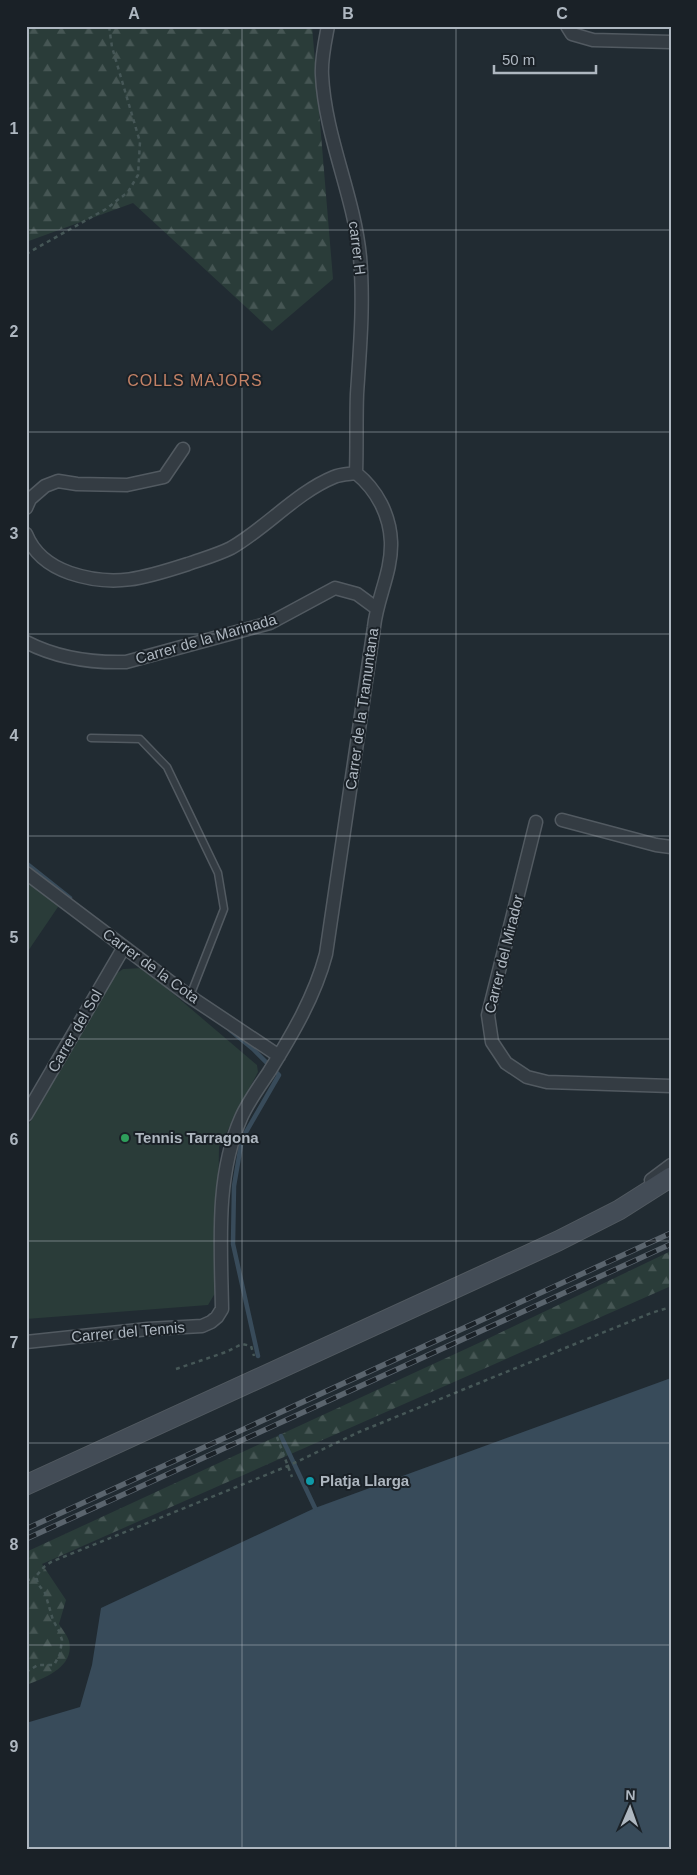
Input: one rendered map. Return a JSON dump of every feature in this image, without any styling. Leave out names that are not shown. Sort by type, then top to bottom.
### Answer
[{"type":"street","name":"carrer H","points":[[328,26],[323,49],[322,75],[325,101],[354,220],[360,266],[362,303],[357,397],[356,474]]},
{"type":"street","points":[[567,26],[572,34],[593,40],[671,42]]},
{"type":"street","points":[[26,508],[30,499],[45,486],[58,480],[77,484],[127,485],[164,477],[183,449]]},
{"type":"street","points":[[26,534],[30,544],[40,556],[59,569],[90,580],[128,580],[156,574],[230,548],[318,485],[335,476],[356,474]]},
{"type":"street","name":"Carrer de la Tramuntana","points":[[222,1308],[222,1203],[226,1169],[234,1133],[242,1115],[314,993],[321,974],[326,954],[376,608],[389,571],[391,541],[385,513],[377,495],[365,480],[356,474]]},
{"type":"street","name":"Carrer de la Marinada","points":[[26,642],[84,661],[126,662],[270,623],[335,588],[358,594],[376,608]]},
{"type":"street","points":[[562,820],[656,845],[671,847]]},
{"type":"street","name":"Carrer del Mirador","points":[[536,822],[488,1015],[492,1042],[506,1063],[527,1077],[547,1082],[671,1086]]},
{"type":"street","name":"Carrer de la Cota","points":[[26,873],[190,996],[277,1058]]},
{"type":"street","name":"Carrer del Sol","points":[[26,1115],[124,947]]},
{"type":"street","points":[[632,1202],[649,1182],[671,1165]]},
{"type":"street","points":[[26,1485],[558,1241],[632,1202],[671,1177]]},
{"type":"street","name":"Carrer del Tennis","points":[[26,1342],[148,1329],[202,1326],[217,1317],[222,1308]]},
{"type":"lane","points":[[91,738],[140,739],[167,767],[218,873],[224,909],[190,996]]},
{"type":"path","points":[[26,254],[106,209],[128,192],[138,175],[140,142],[112,47],[109,26]]},
{"type":"path","points":[[26,1672],[38,1665],[54,1665],[60,1654],[62,1640],[53,1620],[46,1593],[38,1584],[36,1576],[51,1562],[288,1466],[359,1432],[651,1313],[671,1307]]},
{"type":"path","points":[[176,1369],[226,1352],[242,1344],[251,1346],[254,1356]]},
{"type":"path","points":[[277,1438],[292,1477]]},
{"type":"path","points":[[26,1580],[37,1580]]},
{"type":"green space","points":[[26,26],[312,26],[333,279],[272,331],[133,203],[26,242]]},
{"type":"green space","points":[[26,881],[60,904],[26,954]]},
{"type":"green space","name":"Tennis Tarragona","points":[[143,968],[257,1065],[258,1072],[219,1147],[217,1290],[208,1305],[26,1319],[26,1129],[116,974],[123,969]]},
{"type":"green space","points":[[671,1251],[671,1286],[42,1564],[66,1600],[59,1624],[69,1641],[70,1650],[63,1665],[57,1670],[42,1679],[26,1685],[26,1552],[483,1341]]},
{"type":"water","points":[[671,1378],[671,1849],[26,1849],[26,1723],[80,1707],[92,1665],[101,1608],[315,1508]]},
{"type":"waterway","points":[[26,863],[70,898]]},
{"type":"waterway","points":[[230,1030],[253,1049],[279,1075],[242,1139],[234,1186],[233,1244],[258,1356]]},
{"type":"waterway","points":[[281,1436],[315,1508]]},
{"type":"railway","points":[[26,1529],[671,1233]]},
{"type":"railway","points":[[26,1539],[671,1244]]},
{"type":"place","name":"Tennis Tarragona","points":[[125,1138]]},
{"type":"place","name":"Platja Llarga","points":[[310,1481]]},
{"type":"district","name":"COLLS MAJORS","points":[[195,380]]}]
